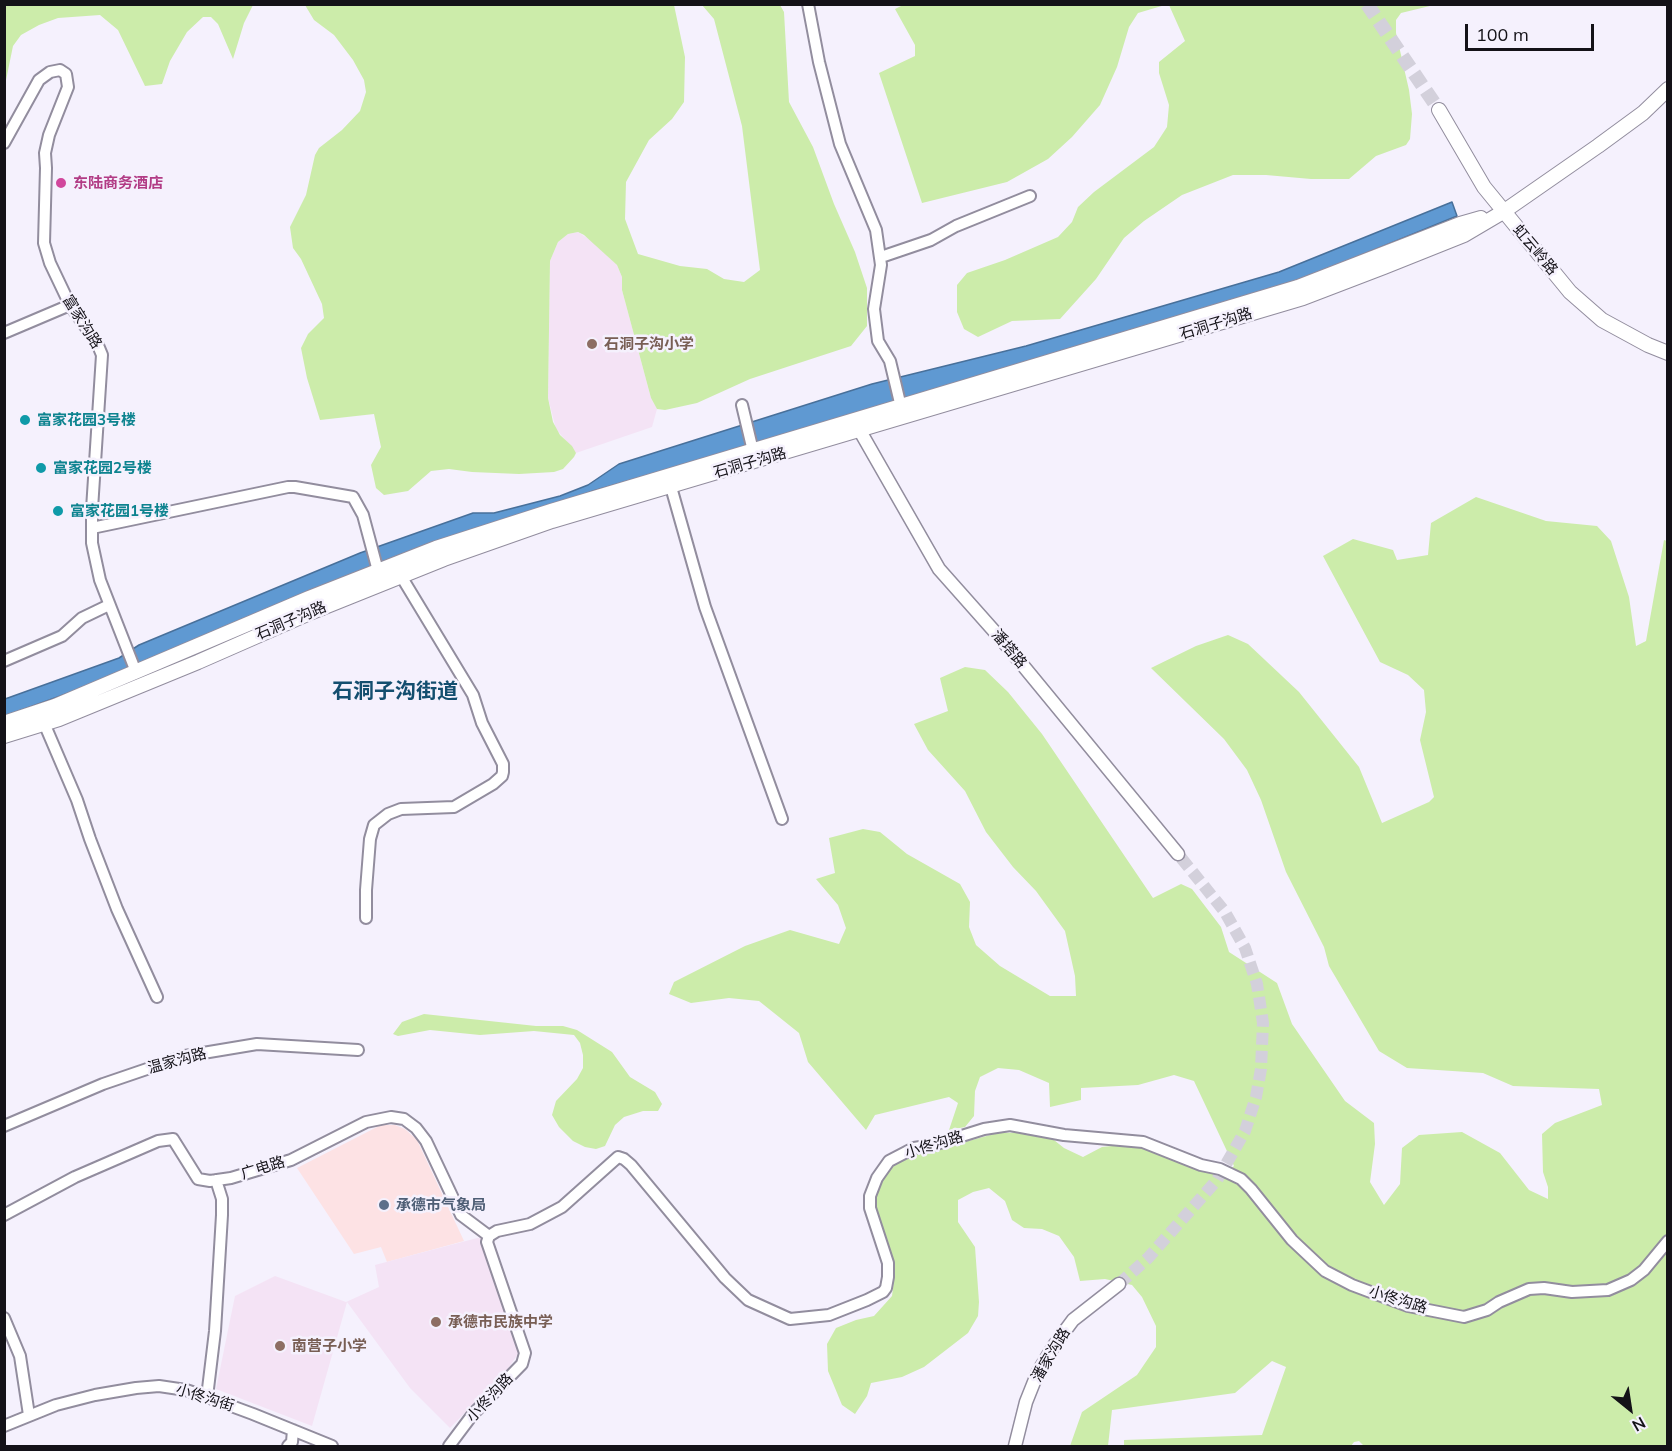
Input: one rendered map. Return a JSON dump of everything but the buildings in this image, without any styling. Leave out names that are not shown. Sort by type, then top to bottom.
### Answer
[{"type":"main road","name":"石洞子沟路","points":[[4,736],[44,723],[187,666],[401,576],[552,521],[1303,298],[1464,234],[1503,212],[1643,113],[1668,89]]},
{"type":"main road","name":"虹云岭路","points":[[1439,110],[1484,187],[1570,292],[1602,320],[1647,345],[1668,353]]},
{"type":"main road","name":"石洞子沟路","points":[[4,723],[55,706],[309,598],[436,548],[901,404],[1298,287],[1460,224],[1503,212]]},
{"type":"street","points":[[808,4],[819,62],[840,144],[876,230],[881,257],[874,309],[878,341],[890,362],[901,404]]},
{"type":"street","name":"富家沟路","points":[[4,143],[39,80],[50,72],[60,70],[66,74],[68,87],[49,135],[45,153],[44,243],[50,263],[70,304],[97,343],[102,355],[92,543],[100,580],[135,671]]},
{"type":"street","points":[[881,257],[931,240],[956,226],[1030,196]]},
{"type":"street","points":[[4,333],[70,304]]},
{"type":"street","points":[[742,405],[753,449]]},
{"type":"street","name":"潘塔路","points":[[860,431],[939,569],[1002,640],[1178,854]]},
{"type":"street","points":[[92,528],[295,487],[353,497],[363,515],[378,570]]},
{"type":"street","points":[[671,487],[705,607],[782,819]]},
{"type":"street","points":[[366,918],[370,839],[374,825],[388,814],[401,809],[454,807],[494,784],[503,772],[503,764],[482,723],[473,695],[401,576]]},
{"type":"street","points":[[4,660],[62,636],[82,618],[110,605]]},
{"type":"street","points":[[44,723],[77,800],[117,909],[157,997]]},
{"type":"street","name":"温家沟路","points":[[4,1126],[103,1084],[185,1056],[257,1044],[358,1050]]},
{"type":"street","name":"广电路","points":[[216,1180],[231,1178],[291,1160],[366,1122],[396,1117],[411,1123],[426,1141],[461,1215],[489,1236]]},
{"type":"street","name":"小佟沟路","points":[[449,1446],[473,1414],[522,1364],[525,1353],[487,1242],[489,1236],[497,1231],[530,1224],[562,1207],[618,1157],[631,1165],[725,1278],[748,1300],[790,1319],[829,1316],[867,1300],[886,1288],[888,1263],[870,1208],[870,1196],[877,1178],[890,1161],[914,1148],[1010,1125],[1064,1135],[1143,1142],[1201,1165],[1220,1169],[1240,1179],[1251,1189],[1292,1240],[1325,1271],[1352,1285],[1408,1306],[1464,1317],[1487,1310],[1529,1289],[1544,1288],[1572,1292],[1608,1290],[1631,1280],[1644,1270],[1668,1241]]},
{"type":"street","points":[[4,1215],[75,1177],[158,1141],[173,1139],[198,1179],[216,1180],[222,1199],[215,1331],[207,1397]]},
{"type":"street","name":"潘家沟路","points":[[1015,1446],[1030,1392],[1038,1372],[1053,1347],[1073,1320],[1119,1284]]},
{"type":"street","points":[[4,1318],[20,1356],[29,1414]]},
{"type":"street","name":"小佟沟街","points":[[4,1426],[29,1414],[75,1400],[136,1388],[159,1386],[186,1390],[207,1397],[332,1446]]},
{"type":"street","points":[[288,1446],[292,1442],[293,1430]]},
{"type":"shaded area","name":"石洞子沟小学","points":[[578,232],[592,241],[617,265],[622,277],[622,290],[651,398],[657,409],[652,427],[576,453],[556,429],[548,398],[550,261],[558,242],[568,234]]},
{"type":"shaded area","name":"承德市气象局","points":[[381,1125],[395,1125],[405,1129],[417,1140],[464,1241],[387,1262],[381,1247],[354,1254],[297,1168]]},
{"type":"shaded area","points":[[481,1237],[517,1343],[518,1354],[507,1370],[450,1428],[410,1388],[347,1302],[312,1426],[216,1389],[235,1296],[275,1276],[346,1302],[379,1287],[375,1265]]},
{"type":"green space","points":[[5,4],[253,5],[244,23],[233,59],[218,24],[211,17],[203,17],[187,32],[170,61],[162,84],[145,86],[118,30],[100,15],[58,18],[21,35],[13,46],[5,85]]},
{"type":"green space","points":[[905,4],[1165,5],[1138,13],[1129,27],[1117,67],[1100,105],[1072,137],[1048,159],[1007,182],[922,203],[879,73],[915,56],[915,45],[895,9]]},
{"type":"green space","points":[[305,5],[674,5],[685,57],[684,102],[672,119],[649,140],[626,182],[625,219],[638,254],[680,266],[707,269],[724,279],[744,282],[760,270],[742,126],[714,19],[702,5],[780,5],[784,12],[789,102],[813,147],[855,252],[867,288],[867,326],[851,346],[750,379],[697,403],[665,410],[657,409],[651,398],[622,290],[622,277],[617,265],[584,235],[578,232],[568,234],[558,242],[550,261],[548,398],[553,422],[560,435],[572,446],[576,453],[574,457],[563,469],[554,472],[519,474],[449,469],[431,471],[408,491],[384,495],[376,488],[371,465],[381,447],[374,414],[320,420],[307,378],[301,348],[308,334],[324,318],[322,304],[301,259],[293,248],[290,227],[306,195],[315,155],[319,148],[342,130],[360,111],[366,92],[364,80],[353,60],[334,35],[314,20]]},
{"type":"green space","points":[[1169,5],[1434,5],[1401,13],[1396,20],[1396,33],[1412,114],[1410,139],[1406,145],[1376,156],[1349,179],[1233,175],[1182,195],[1124,238],[1096,279],[1060,319],[1012,321],[978,337],[964,329],[957,312],[957,285],[967,273],[1005,260],[1058,237],[1072,222],[1078,207],[1094,192],[1154,147],[1167,127],[1169,105],[1159,73],[1159,62],[1185,41]]},
{"type":"green space","points":[[1476,497],[1546,521],[1597,526],[1611,541],[1629,597],[1636,646],[1646,641],[1664,540],[1667,541],[1667,1446],[1364,1446],[1359,1441],[1354,1442],[1351,1446],[1124,1446],[1124,1440],[1262,1435],[1286,1367],[1272,1361],[1235,1393],[1112,1410],[1108,1446],[1070,1446],[1082,1412],[1137,1375],[1156,1347],[1156,1326],[1142,1297],[1132,1285],[1105,1279],[1080,1281],[1074,1257],[1059,1236],[1042,1229],[1024,1228],[1012,1220],[1005,1201],[989,1188],[973,1192],[958,1200],[958,1222],[975,1247],[978,1316],[968,1333],[924,1367],[902,1377],[871,1383],[867,1396],[855,1414],[842,1405],[828,1371],[827,1344],[836,1328],[874,1316],[892,1296],[894,1280],[889,1246],[877,1218],[873,1197],[885,1170],[907,1156],[997,1133],[1038,1132],[1049,1136],[1064,1148],[1083,1157],[1102,1147],[1122,1145],[1151,1148],[1225,1174],[1234,1166],[1194,1081],[1174,1075],[1138,1085],[1081,1088],[1081,1100],[1050,1107],[1049,1083],[1019,1070],[998,1068],[980,1077],[975,1091],[974,1116],[965,1127],[949,1130],[958,1103],[949,1097],[875,1115],[866,1130],[808,1062],[799,1033],[759,1001],[729,998],[691,1003],[669,994],[674,982],[745,946],[790,930],[839,944],[846,928],[838,905],[816,879],[835,873],[829,838],[863,829],[880,832],[907,854],[960,884],[970,902],[969,927],[976,945],[1000,966],[1050,996],[1076,996],[1075,976],[1065,931],[1036,891],[1013,867],[986,832],[965,791],[928,750],[914,724],[948,711],[940,678],[965,667],[985,670],[1008,692],[1042,734],[1153,898],[1181,884],[1192,889],[1221,927],[1229,952],[1277,983],[1292,1024],[1345,1101],[1374,1123],[1375,1144],[1370,1182],[1384,1205],[1400,1184],[1402,1148],[1419,1135],[1462,1132],[1500,1153],[1529,1190],[1548,1199],[1548,1187],[1543,1172],[1542,1134],[1555,1123],[1602,1105],[1599,1089],[1513,1086],[1483,1073],[1407,1068],[1379,1051],[1329,966],[1324,947],[1286,872],[1261,800],[1247,770],[1224,739],[1151,668],[1196,646],[1228,635],[1248,644],[1299,692],[1359,767],[1382,823],[1429,802],[1434,797],[1420,740],[1426,712],[1424,690],[1408,675],[1380,662],[1323,556],[1353,539],[1393,550],[1397,560],[1428,555],[1431,523]]},
{"type":"green space","points":[[424,1014],[536,1026],[563,1026],[577,1030],[612,1052],[630,1077],[655,1092],[662,1104],[658,1111],[643,1111],[624,1117],[615,1125],[605,1146],[596,1149],[585,1147],[573,1141],[559,1127],[552,1115],[556,1101],[577,1079],[583,1068],[580,1043],[574,1035],[534,1031],[480,1035],[430,1030],[398,1036],[393,1034],[402,1022]]},
{"type":"water","points":[[1452,202],[1457,216],[1298,281],[593,491],[124,673],[5,716],[5,699],[119,658],[139,645],[360,553],[473,513],[494,513],[560,496],[588,485],[619,464],[872,384],[1026,346],[1279,272]]},
{"type":"tunnel","points":[[1367,4],[1439,110]]},
{"type":"tunnel","points":[[1119,1284],[1148,1258],[1217,1180],[1245,1131],[1256,1097],[1261,1069],[1263,1023],[1257,984],[1245,948],[1225,912],[1178,854]]},
{"type":"place","name":"东陆商务酒店","points":[[61,183]]},
{"type":"place","name":"石洞子沟小学","points":[[592,344]]},
{"type":"place","name":"富家花园3号楼","points":[[25,420]]},
{"type":"place","name":"富家花园2号楼","points":[[41,468]]},
{"type":"place","name":"富家花园1号楼","points":[[58,511]]},
{"type":"place","name":"承德市气象局","points":[[384,1205]]},
{"type":"place","name":"承德市民族中学","points":[[436,1322]]},
{"type":"place","name":"南营子小学","points":[[280,1346]]},
{"type":"district","name":"石洞子沟街道","points":[[395,692]]}]
